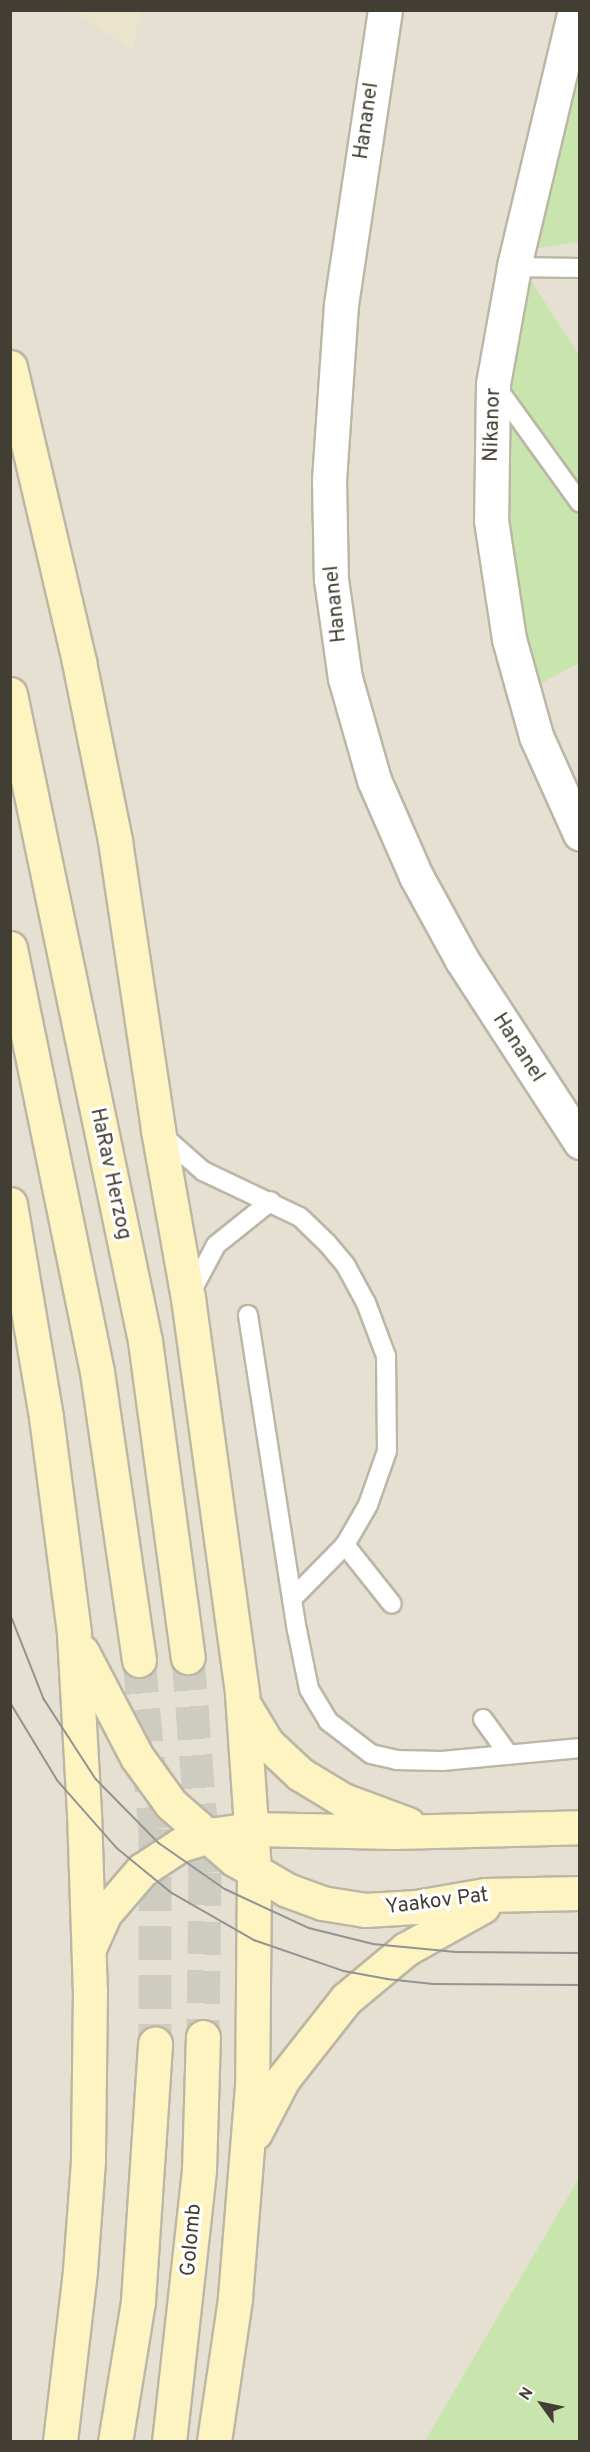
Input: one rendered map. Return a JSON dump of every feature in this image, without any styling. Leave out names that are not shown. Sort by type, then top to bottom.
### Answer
[{"type":"main road","points":[[11,367],[112,830],[135,963],[158,1130],[188,1298],[242,1694],[254,1872],[248,2158],[235,2299],[214,2442]]},
{"type":"main road","name":"HaRav Herzog","points":[[10,694],[145,1341],[188,1658]]},
{"type":"main road","points":[[10,948],[97,1372],[139,1660]]},
{"type":"main road","points":[[10,1203],[46,1418],[74,1634],[89,1947],[88,2161],[80,2271],[60,2442]]},
{"type":"main road","name":"Yaakov Pat","points":[[74,1634],[137,1757],[171,1804],[205,1837],[254,1872],[286,1890],[322,1903],[365,1910],[514,1894],[579,1893]]},
{"type":"main road","points":[[242,1694],[251,1720],[267,1743],[288,1765],[328,1792],[393,1820],[462,1831]]},
{"type":"main road","points":[[89,1947],[105,1913],[129,1882],[169,1851],[205,1837],[252,1829],[462,1831],[579,1827]]},
{"type":"main road","points":[[248,2158],[255,2133],[283,2079],[346,1999],[430,1933],[514,1894]]},
{"type":"main road","name":"Golomb","points":[[169,2442],[199,2170],[204,2037]]},
{"type":"main road","points":[[115,2442],[138,2301],[155,2044]]},
{"type":"street","name":"Hananel","points":[[385,10],[341,304],[329,479],[331,579],[345,678],[374,780],[416,876],[462,960],[579,1142]]},
{"type":"street","name":"Nikanor","points":[[575,10],[514,267],[494,384],[491,520],[509,639],[536,736],[579,834]]},
{"type":"lane","points":[[514,267],[579,268]]},
{"type":"lane","points":[[494,384],[579,503]]},
{"type":"lane","points":[[158,1130],[203,1171],[225,1184],[272,1201],[300,1217],[346,1266],[366,1303],[386,1356],[387,1451],[368,1505],[345,1545],[293,1598]]},
{"type":"lane","points":[[188,1298],[216,1245],[272,1201]]},
{"type":"lane","points":[[248,1315],[309,1689],[328,1720],[349,1741],[371,1754],[396,1760],[576,1751]]},
{"type":"lane","points":[[345,1545],[392,1604]]},
{"type":"lane","points":[[483,1719],[509,1755]]},
{"type":"shaded area","points":[[11,11],[579,11],[579,2441],[11,2441]]},
{"type":"shaded area","points":[[74,11],[141,11],[132,50]]},
{"type":"green space","points":[[579,51],[579,242],[530,249]]},
{"type":"green space","points":[[528,276],[580,357],[579,663],[538,685],[510,552],[510,382]]},
{"type":"green space","points":[[579,2178],[579,2441],[425,2441]]},
{"type":"tunnel","points":[[188,1657],[205,1872],[203,2037]]},
{"type":"tunnel","points":[[139,1660],[155,1828],[155,2044]]},
{"type":"tram line","points":[[10,1613],[44,1699],[96,1779],[159,1843],[225,1889],[309,1928],[373,1944],[456,1952],[580,1953]]},
{"type":"tram line","points":[[10,1702],[58,1781],[117,1848],[172,1893],[254,1940],[344,1971],[387,1979],[433,1984],[580,1985]]}]
